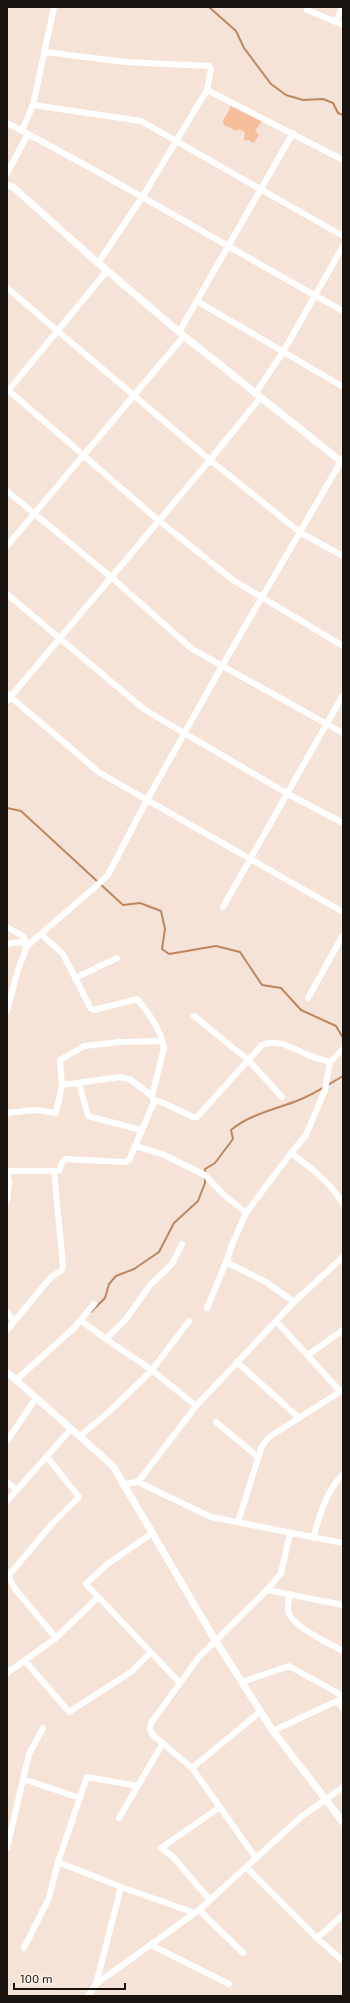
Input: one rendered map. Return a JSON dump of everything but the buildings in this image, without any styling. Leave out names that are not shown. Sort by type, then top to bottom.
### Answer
[{"type":"street","points":[[22,130],[33,105],[54,7]]},
{"type":"street","points":[[336,22],[342,7]]},
{"type":"street","points":[[307,10],[343,25]]},
{"type":"street","points":[[45,52],[125,62],[208,66],[211,69],[207,90],[143,196],[98,263]]},
{"type":"street","points":[[207,90],[343,160]]},
{"type":"street","points":[[33,105],[141,121],[177,140],[343,236]]},
{"type":"street","points":[[7,123],[143,196],[228,247],[343,311]]},
{"type":"street","points":[[7,546],[134,396],[181,334],[197,301],[293,133]]},
{"type":"street","points":[[7,173],[28,134]]},
{"type":"street","points":[[7,185],[13,188],[181,334],[342,461],[222,666],[147,800],[108,875],[96,888],[27,946],[17,972],[7,1012]]},
{"type":"street","points":[[343,246],[258,396],[210,460],[8,697],[100,773],[343,912]]},
{"type":"street","points":[[108,271],[8,390],[158,520],[233,580],[343,646]]},
{"type":"street","points":[[7,288],[210,460],[301,533],[343,556]]},
{"type":"street","points":[[197,301],[343,387]]},
{"type":"street","points":[[7,491],[111,577],[192,649],[343,733]]},
{"type":"street","points":[[7,594],[145,710],[288,794],[343,823]]},
{"type":"street","points":[[223,907],[343,694]]},
{"type":"street","points":[[7,927],[23,936],[27,946]]},
{"type":"street","points":[[7,1201],[9,1183],[7,1171],[59,1172],[62,1162],[65,1159],[125,1162],[129,1160],[153,1099],[164,1048],[162,1041],[144,1007],[137,999],[94,1010],[90,1009],[63,954],[42,934]]},
{"type":"street","points":[[308,998],[343,935]]},
{"type":"street","points":[[7,944],[21,942],[27,946]]},
{"type":"street","points":[[75,978],[117,958]]},
{"type":"street","points":[[194,1016],[248,1060],[282,1097]]},
{"type":"street","points":[[7,1113],[35,1110],[56,1113],[62,1085],[60,1060],[84,1046],[120,1042],[162,1041]]},
{"type":"street","points":[[62,1085],[120,1077],[131,1080],[153,1099],[193,1117],[197,1117],[262,1045],[269,1042],[282,1043],[307,1055],[330,1062]]},
{"type":"street","points":[[207,1308],[246,1213],[306,1135],[325,1090],[330,1062],[343,1050]]},
{"type":"street","points":[[79,1083],[88,1116],[141,1130]]},
{"type":"street","points":[[135,1146],[162,1154],[204,1175],[223,1194],[246,1213]]},
{"type":"street","points":[[291,1153],[314,1170],[341,1195],[343,1204]]},
{"type":"street","points":[[7,1330],[51,1277],[61,1271],[63,1266],[54,1171]]},
{"type":"street","points":[[106,1339],[126,1318],[151,1284],[172,1264],[182,1244]]},
{"type":"street","points":[[138,1482],[196,1406],[294,1302],[343,1257]]},
{"type":"street","points":[[227,1260],[230,1264],[266,1282],[294,1302]]},
{"type":"street","points":[[16,1380],[80,1320],[94,1304]]},
{"type":"street","points":[[7,1312],[14,1321]]},
{"type":"street","points":[[80,1320],[152,1370],[196,1406]]},
{"type":"street","points":[[80,1436],[111,1410],[152,1370],[189,1321]]},
{"type":"street","points":[[238,1522],[262,1446],[269,1437],[342,1390],[276,1321]]},
{"type":"street","points":[[308,1355],[343,1330]]},
{"type":"street","points":[[237,1362],[299,1418]]},
{"type":"street","points":[[7,1372],[113,1466],[151,1534],[260,1711],[343,1822]]},
{"type":"street","points":[[7,1441],[36,1398]]},
{"type":"street","points":[[216,1422],[258,1457]]},
{"type":"street","points":[[7,1501],[72,1429]]},
{"type":"street","points":[[47,1457],[79,1497],[51,1525],[8,1574],[15,1589],[56,1638]]},
{"type":"street","points":[[313,1538],[324,1503],[340,1481],[343,1474]]},
{"type":"street","points":[[7,1482],[17,1490]]},
{"type":"street","points":[[122,1484],[138,1482],[212,1517],[343,1543]]},
{"type":"street","points":[[256,1858],[192,1768],[150,1730],[151,1723],[179,1682],[199,1657],[267,1590],[281,1573],[290,1533]]},
{"type":"street","points":[[151,1534],[106,1565],[86,1584],[179,1682]]},
{"type":"street","points":[[267,1590],[343,1605]]},
{"type":"street","points":[[290,1594],[288,1610],[291,1618],[315,1637],[343,1651]]},
{"type":"street","points":[[7,1673],[56,1638],[98,1597]]},
{"type":"street","points":[[25,1661],[69,1712],[131,1672],[150,1653]]},
{"type":"street","points":[[242,1682],[289,1666],[341,1698],[343,1708]]},
{"type":"street","points":[[273,1730],[341,1698]]},
{"type":"street","points":[[192,1768],[260,1711]]},
{"type":"street","points":[[7,1848],[29,1754],[43,1728]]},
{"type":"street","points":[[118,1818],[163,1743]]},
{"type":"street","points":[[24,1948],[49,1898],[58,1862],[87,1777],[138,1786]]},
{"type":"street","points":[[23,1779],[80,1798]]},
{"type":"street","points":[[96,1984],[197,1911],[301,1816],[343,1787]]},
{"type":"street","points":[[210,1900],[173,1857],[161,1848],[220,1807]]},
{"type":"street","points":[[58,1862],[121,1887],[197,1911],[243,1953]]},
{"type":"street","points":[[246,1867],[317,1938],[343,1961]]},
{"type":"street","points":[[88,1996],[96,1984],[121,1887]]},
{"type":"street","points":[[317,1938],[343,1915]]},
{"type":"street","points":[[151,1945],[229,1984]]},
{"type":"shaded area","points":[[231,106],[262,121],[255,131],[259,135],[254,143],[248,140],[244,141],[245,132],[239,129],[237,131],[224,125],[223,121]]},
{"type":"waterway","points":[[209,7],[236,31],[244,48],[271,84],[286,95],[303,100],[323,99],[333,103],[338,113],[343,115]]},
{"type":"waterway","points":[[7,808],[21,811],[123,905],[140,903],[161,911],[165,929],[162,949],[169,954],[216,946],[240,952],[262,985],[281,988],[301,1010],[336,1026],[343,1038]]},
{"type":"waterway","points":[[205,1173],[205,1169],[215,1163],[233,1139],[231,1130],[238,1124],[264,1112],[305,1098],[343,1076]]},
{"type":"waterway","points":[[91,1312],[105,1298],[109,1284],[116,1276],[134,1269],[159,1252],[174,1223],[198,1201],[205,1183],[205,1177]]}]
